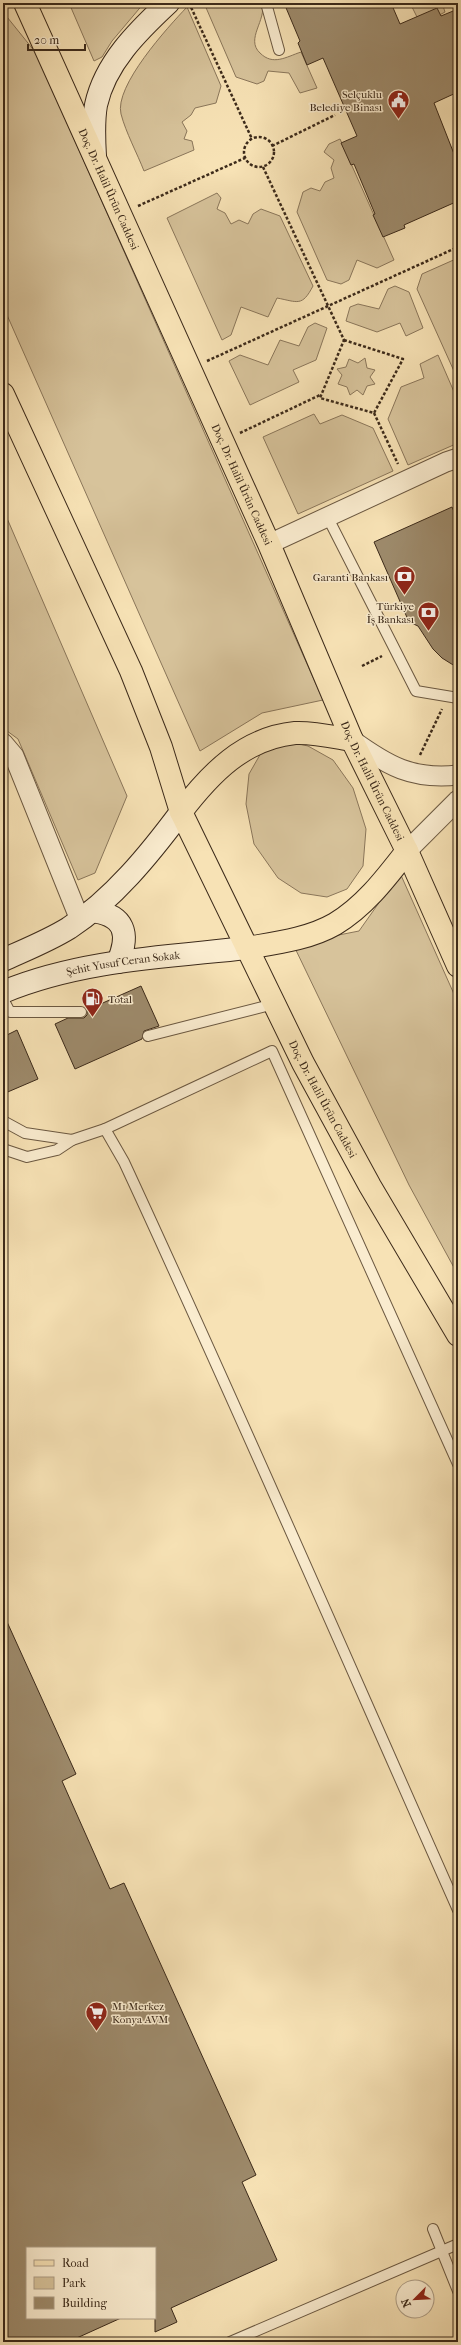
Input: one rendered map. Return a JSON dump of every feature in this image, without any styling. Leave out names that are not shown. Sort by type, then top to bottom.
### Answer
[{"type":"main road","name":"Doç. Dr. Halil Ürün Caddesi","points":[[25,3],[269,544],[352,740],[407,851],[458,966]]},
{"type":"main road","name":"Doç. Dr. Halil Ürün Caddesi","points":[[3,394],[131,671],[161,747],[181,812],[274,1004],[351,1153],[458,1335]]},
{"type":"main road","points":[[181,812],[214,772],[238,754],[264,740],[295,733],[352,740]]},
{"type":"main road","points":[[247,948],[308,935],[334,925],[355,910],[375,891],[407,851]]},
{"type":"street","points":[[95,157],[94,126],[96,104],[106,78],[136,34],[168,3]]},
{"type":"street","points":[[269,544],[328,518],[446,462],[458,458]]},
{"type":"street","points":[[352,740],[376,758],[394,768],[412,774],[435,777],[458,775]]},
{"type":"street","points":[[3,743],[14,756],[86,915]]},
{"type":"street","points":[[407,851],[458,800]]},
{"type":"street","points":[[3,960],[37,945],[86,915],[139,864],[181,812]]},
{"type":"street","points":[[86,915],[114,917],[122,927],[125,940],[118,962]]},
{"type":"street","name":"Şehit Yusuf Ceran Sokak","points":[[3,992],[49,976],[118,962],[247,948]]},
{"type":"lane","points":[[266,3],[279,50]]},
{"type":"lane","points":[[328,518],[416,691],[453,697]]},
{"type":"lane","points":[[3,999],[10,1012],[81,1012]]},
{"type":"lane","points":[[148,1036],[274,1004]]},
{"type":"lane","points":[[3,1149],[27,1157],[57,1150],[72,1140],[105,1128],[272,1051],[458,1464]]},
{"type":"lane","points":[[3,1121],[25,1133],[72,1140]]},
{"type":"lane","points":[[105,1128],[127,1169],[254,1446],[295,1545],[458,1910]]},
{"type":"lane","points":[[433,2229],[443,2250],[458,2291]]},
{"type":"lane","points":[[230,2342],[458,2244]]},
{"type":"path","points":[[189,3],[252,139]]},
{"type":"path","points":[[272,146],[335,115]]},
{"type":"path","points":[[262,138],[272,146],[273,156],[264,167],[254,166],[245,158],[245,146],[252,139],[262,138]]},
{"type":"path","points":[[120,214],[245,158]]},
{"type":"path","points":[[264,167],[344,340],[403,360],[374,413]]},
{"type":"path","points":[[190,369],[458,247]]},
{"type":"path","points":[[222,442],[321,395],[344,340]]},
{"type":"path","points":[[321,395],[320,398],[374,413],[400,466]]},
{"type":"path","points":[[362,666],[395,650]]},
{"type":"path","points":[[412,774],[453,697]]},
{"type":"green space","points":[[69,3],[144,3],[112,41],[102,57],[94,61]]},
{"type":"green space","points":[[204,3],[262,3],[262,16],[255,36],[256,48],[265,57],[275,60],[301,52],[317,88],[300,93],[289,73],[268,71],[264,81],[257,84],[236,77]]},
{"type":"green space","points":[[410,3],[442,3],[445,12],[421,25]]},
{"type":"green space","points":[[187,7],[221,86],[216,103],[195,108],[191,115],[182,122],[187,131],[184,139],[192,141],[194,150],[144,171],[123,121],[121,114],[121,102],[126,88],[144,58]]},
{"type":"green space","points":[[3,12],[36,53],[323,700],[262,713],[200,751],[3,306]]},
{"type":"green space","points":[[340,139],[394,260],[377,268],[357,260],[349,280],[341,284],[327,280],[297,212],[303,192],[311,188],[320,191],[325,182],[334,178],[331,168],[334,160],[324,152],[329,144]]},
{"type":"green space","points":[[217,193],[221,198],[217,209],[225,213],[231,224],[239,220],[248,224],[253,214],[261,209],[280,216],[313,286],[306,297],[299,301],[290,301],[277,298],[268,317],[241,307],[231,335],[222,340],[167,218]]},
{"type":"green space","points":[[458,258],[458,380],[417,289],[422,274]]},
{"type":"green space","points":[[395,286],[409,292],[423,328],[406,336],[400,323],[377,332],[346,321],[350,307],[358,304],[379,309],[388,289]]},
{"type":"green space","points":[[315,323],[327,328],[316,360],[293,370],[299,382],[250,405],[229,361],[240,355],[268,365],[280,340],[299,346],[308,327]]},
{"type":"green space","points":[[438,355],[458,401],[458,443],[408,465],[388,419],[401,387],[424,378],[420,364]]},
{"type":"green space","points":[[365,358],[367,368],[375,370],[370,377],[375,384],[367,386],[363,395],[357,390],[350,395],[347,387],[338,384],[342,375],[337,369],[346,367],[349,359],[358,363]]},
{"type":"green space","points":[[314,414],[320,424],[342,415],[373,428],[393,471],[298,514],[263,437]]},
{"type":"green space","points":[[3,509],[127,796],[95,873],[78,880],[18,739],[3,728]]},
{"type":"green space","points":[[281,740],[308,746],[333,760],[353,788],[366,829],[363,866],[347,889],[327,897],[301,893],[278,878],[254,844],[246,804],[249,774],[261,753]]},
{"type":"green space","points":[[400,873],[458,1003],[458,1275],[409,1185],[293,944],[359,931]]},
{"type":"building","name":"Selçuklu Belediye Binası","points":[[284,3],[391,3],[400,24],[437,8],[441,16],[458,9],[458,92],[434,103],[458,164],[458,201],[404,225],[405,228],[383,237],[354,164],[351,165],[341,143],[357,136],[323,58],[307,65],[298,43],[300,41]]},
{"type":"building","points":[[452,507],[458,521],[458,668],[442,658],[433,649],[418,626],[409,622],[374,542]]},
{"type":"building","points":[[141,986],[159,1026],[144,1031],[142,1039],[75,1069],[55,1024],[68,1018],[84,1018],[87,1015],[87,1010]]},
{"type":"building","points":[[17,1030],[38,1079],[3,1094],[3,1037]]},
{"type":"building","name":"M1 Merkez Konya AVM","points":[[3,1613],[76,1774],[62,1781],[110,1889],[124,1883],[256,2175],[242,2182],[277,2260],[171,2308],[177,2322],[155,2332],[156,2247],[26,2247],[26,2319],[119,2319],[68,2342],[3,2342]]},
{"type":"place","name":"Selçuklu Belediye Binası","points":[[398,120]]},
{"type":"place","name":"Garanti Bankası","points":[[404,596]]},
{"type":"place","name":"Türkiye İş Bankası","points":[[429,632]]},
{"type":"place","name":"Total","points":[[93,1018]]},
{"type":"place","name":"M1 Merkez Konya AVM","points":[[97,2032]]}]
